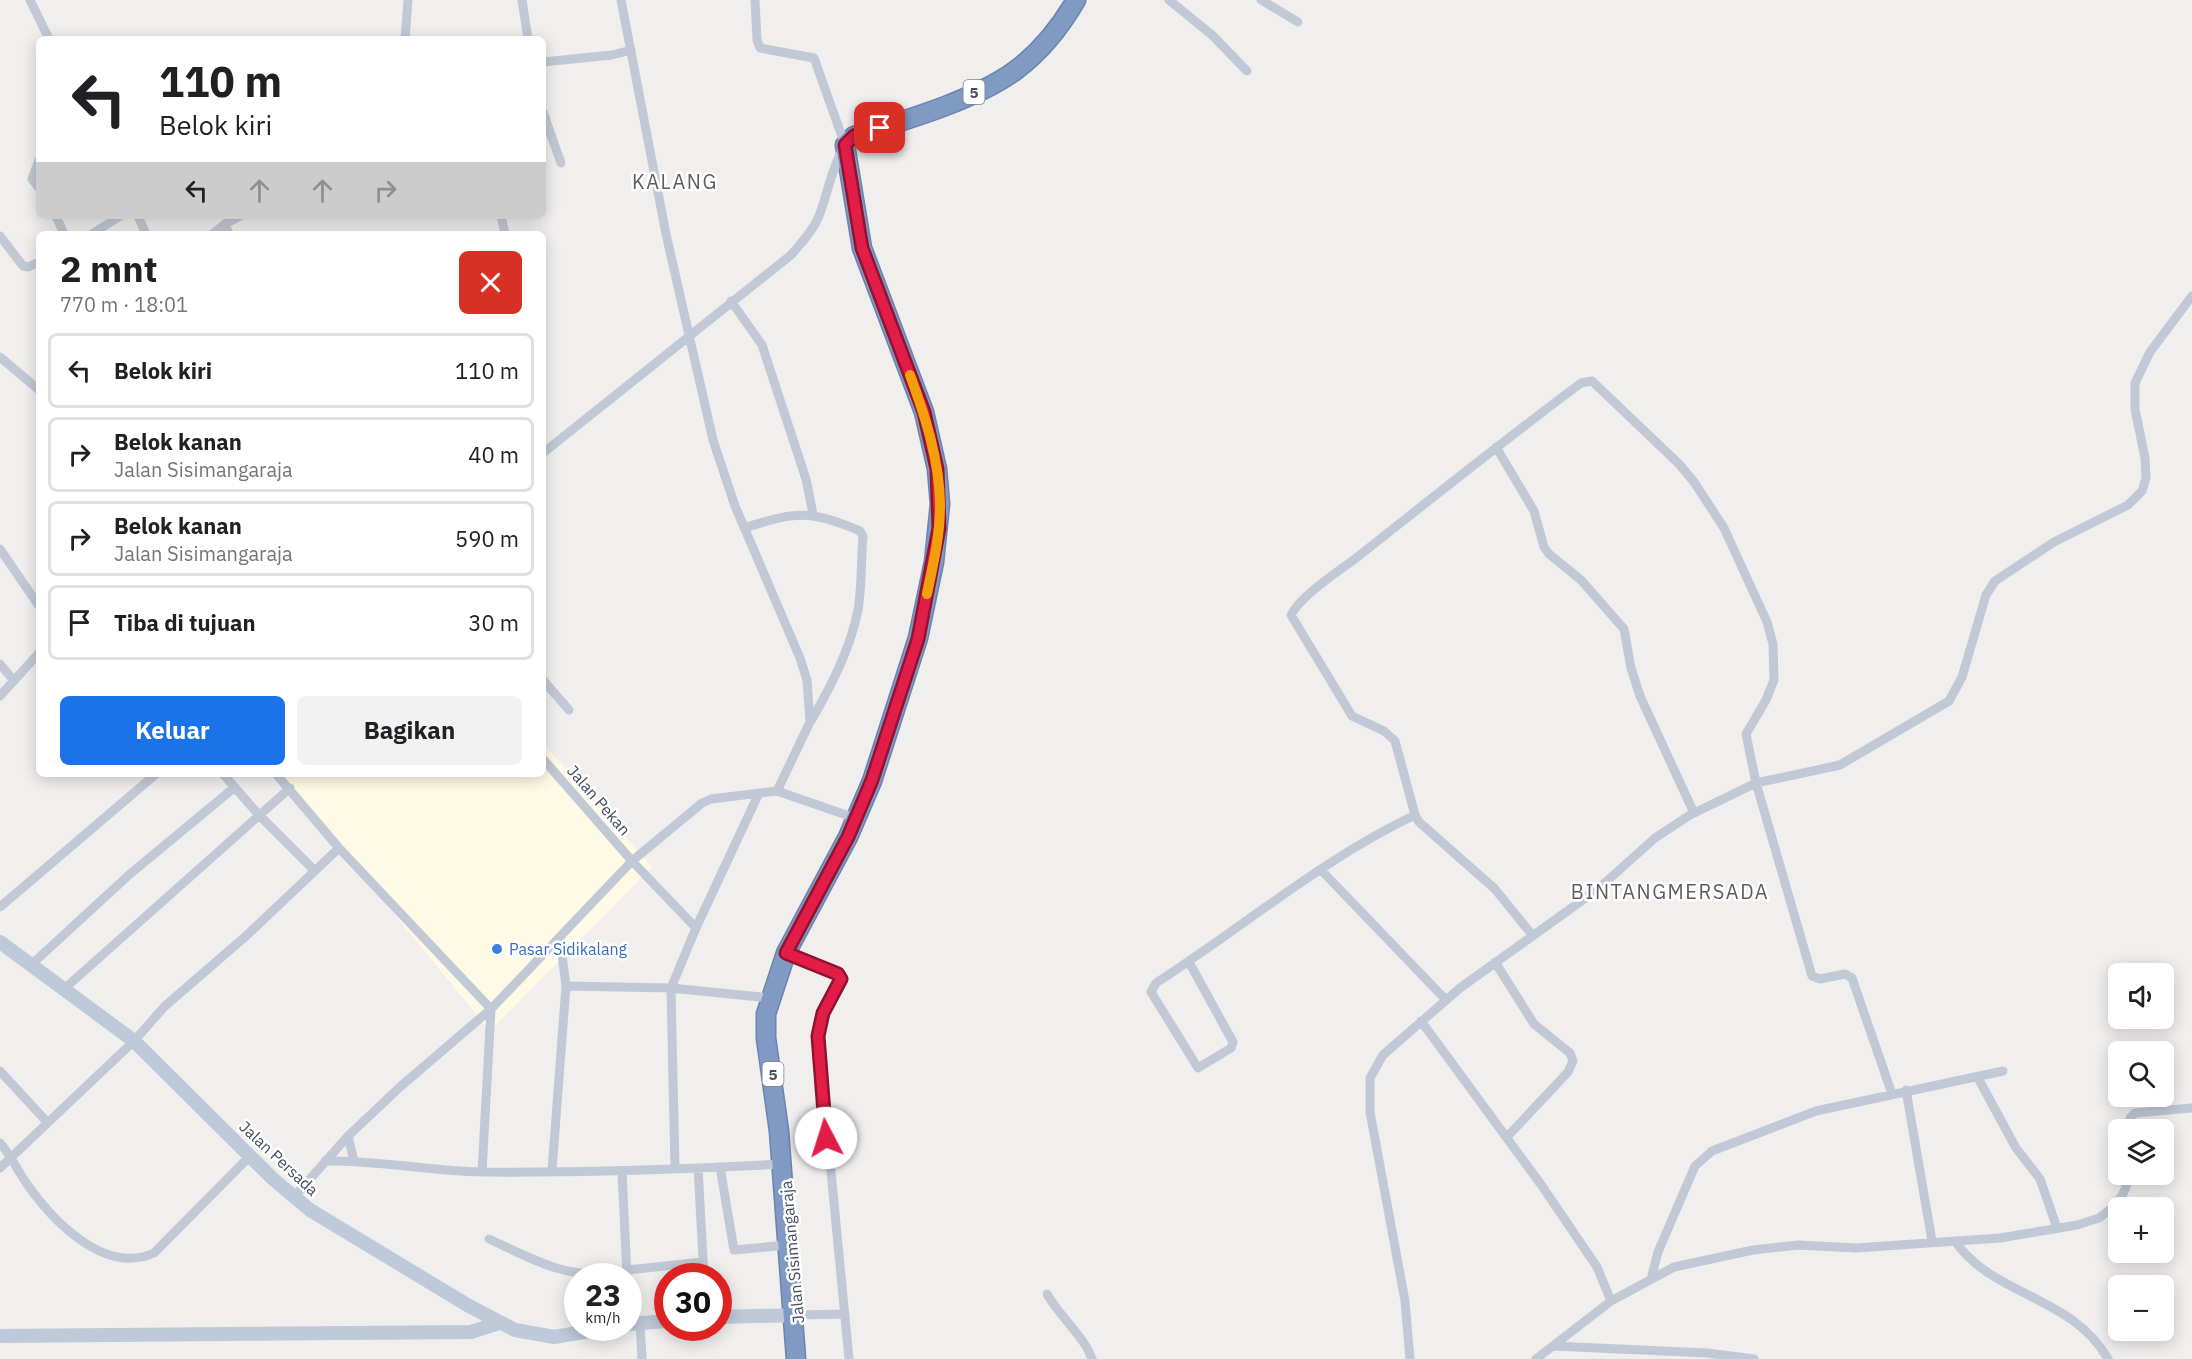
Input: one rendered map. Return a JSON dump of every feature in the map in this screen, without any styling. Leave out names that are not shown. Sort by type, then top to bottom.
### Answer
[{"type":"highway","name":"5","points":[[845,145],[854,136],[939,107],[997,82],[1017,69],[1042,46],[1074,1]]},
{"type":"highway","name":"Jalan Sisimangaraja","points":[[795,1315],[787,1245],[783,1164],[766,1038],[766,1014],[787,954],[858,816],[902,693],[918,639],[934,562],[940,504],[937,469],[924,412],[862,248],[845,145]]},
{"type":"highway","name":"Jalan Sisimangaraja","points":[[787,954],[768,1022],[783,1164],[798,1359]]},
{"type":"street","points":[[30,0],[48,36]]},
{"type":"street","points":[[405,36],[408,0]]},
{"type":"street","points":[[522,0],[528,36]]},
{"type":"street","points":[[621,0],[666,234],[713,440],[744,528],[800,658],[807,680],[810,722]]},
{"type":"street","points":[[546,448],[791,255],[819,218],[834,165],[845,145],[814,58],[760,48],[757,40],[755,0]]},
{"type":"street","points":[[1169,0],[1212,35],[1246,71]]},
{"type":"street","points":[[1261,0],[1298,22]]},
{"type":"street","points":[[546,62],[612,55],[631,50]]},
{"type":"street","points":[[546,120],[561,163]]},
{"type":"street","points":[[36,170],[33,179],[36,184]]},
{"type":"street","points":[[97,231],[115,219]]},
{"type":"street","points":[[216,231],[234,219]]},
{"type":"street","points":[[225,224],[228,231]]},
{"type":"street","points":[[0,236],[23,266],[28,267],[36,263]]},
{"type":"street","points":[[1410,1359],[1405,1301],[1380,1179],[1370,1112],[1369,1084],[1373,1070],[1383,1055],[1446,1000],[1598,889],[1655,838],[1694,813],[1756,783],[1840,765],[1949,701],[1962,677],[1986,595],[1995,581],[2054,542],[2128,505],[2135,499],[2146,478],[2145,458],[2135,409],[2135,383],[2150,352],[2192,296]]},
{"type":"street","points":[[731,301],[762,345],[809,489],[813,514]]},
{"type":"street","points":[[0,357],[36,387]]},
{"type":"street","points":[[1533,936],[1495,890],[1415,815],[1395,741],[1384,731],[1352,717],[1291,615],[1296,607],[1496,447],[1581,383],[1592,381],[1679,464],[1694,482],[1724,528],[1767,622],[1776,667],[1771,690],[1746,734],[1756,783],[1812,976],[1820,980],[1845,974],[1852,978],[1892,1094]]},
{"type":"street","points":[[1496,447],[1534,511],[1544,547],[1549,554],[1581,580],[1624,629],[1631,668],[1640,696],[1694,813]]},
{"type":"street","points":[[744,528],[782,516],[813,514],[860,531],[862,536],[858,609],[852,631],[832,683],[810,722],[777,791]]},
{"type":"street","points":[[0,549],[36,602]]},
{"type":"street","points":[[0,696],[36,657]]},
{"type":"street","points":[[0,664],[14,681]]},
{"type":"street","points":[[546,684],[569,710]]},
{"type":"street","name":"Jalan Pekan","points":[[546,762],[632,861],[696,927]]},
{"type":"street","points":[[0,907],[152,777]]},
{"type":"street","points":[[227,777],[259,815],[314,870]]},
{"type":"street","points":[[279,777],[339,848],[491,1009],[482,1172]]},
{"type":"street","points":[[32,964],[130,874],[236,787]]},
{"type":"street","points":[[64,989],[290,788]]},
{"type":"street","points":[[294,1197],[348,1136],[400,1087],[491,1009],[632,861],[702,803],[711,799],[777,791],[858,816]]},
{"type":"street","points":[[675,1169],[671,988],[696,927],[759,793]]},
{"type":"street","points":[[1189,962],[1233,1042],[1231,1048],[1198,1068],[1151,992],[1156,983],[1322,871],[1393,826],[1415,815]]},
{"type":"street","points":[[0,1168],[11,1155],[134,1041],[165,1006],[246,936],[339,848]]},
{"type":"street","points":[[1322,871],[1446,1000]]},
{"type":"street","points":[[552,1170],[566,986],[560,939]]},
{"type":"street","name":"Jalan Persada","points":[[0,942],[134,1041],[250,1156],[310,1210],[498,1323],[515,1330],[554,1337],[564,1335]]},
{"type":"street","points":[[787,954],[838,974],[841,979],[823,1013],[818,1036],[849,1359]]},
{"type":"street","points":[[1495,962],[1534,1024],[1570,1053],[1573,1061],[1568,1072],[1507,1137]]},
{"type":"street","points":[[566,986],[671,988],[770,998]]},
{"type":"street","points":[[1421,1021],[1507,1137],[1597,1268],[1611,1301]]},
{"type":"street","points":[[0,1071],[47,1122]]},
{"type":"street","points":[[1651,1279],[1658,1251],[1676,1208],[1695,1166],[1704,1156],[1815,1111],[2003,1071]]},
{"type":"street","points":[[1978,1078],[2016,1148],[2040,1179],[2057,1228]]},
{"type":"street","points":[[1906,1090],[1932,1241]]},
{"type":"street","points":[[2130,1119],[2135,1113],[2192,1108]]},
{"type":"street","points":[[348,1136],[354,1161]]},
{"type":"street","points":[[0,1143],[11,1155],[17,1170],[56,1217],[94,1250],[123,1259],[142,1258],[154,1253],[214,1195],[250,1156]]},
{"type":"street","points":[[325,1161],[354,1161],[482,1172],[552,1170],[622,1172],[783,1164]]},
{"type":"street","points":[[720,1167],[734,1250],[787,1245]]},
{"type":"street","points":[[642,1271],[703,1262],[698,1168]]},
{"type":"street","points":[[622,1172],[627,1263]]},
{"type":"street","points":[[1536,1359],[1611,1301],[1674,1267],[1753,1250],[1798,1245],[1856,1248],[2000,1238],[2057,1228],[2099,1218],[2112,1208],[2127,1185]]},
{"type":"street","points":[[489,1239],[564,1272]]},
{"type":"street","points":[[1956,1241],[1969,1259],[2073,1319],[2090,1334],[2108,1359]]},
{"type":"street","points":[[1047,1294],[1057,1312],[1085,1344],[1092,1359]]},
{"type":"street","points":[[469,1306],[475,1316],[471,1332]]},
{"type":"street","points":[[732,1317],[845,1314]]},
{"type":"street","points":[[0,1335],[471,1332],[498,1323]]},
{"type":"street","points":[[638,1341],[642,1359]]},
{"type":"street","points":[[1554,1346],[1707,1353],[1754,1359]]},
{"type":"shaded area","name":"Pasar Sidikalang","points":[[546,746],[652,867],[490,1031],[281,777],[546,777]]},
{"type":"slow traffic","points":[[910,375],[924,412],[937,469],[940,504],[939,528],[927,594]]},
{"type":"place","name":"Pasar Sidikalang","points":[[497,949]]},
{"type":"district","name":"KALANG","points":[[675,181]]},
{"type":"district","name":"BINTANGMERSADA","points":[[1670,891]]},
{"type":"route","points":[[826,1138],[818,1036],[823,1013],[841,979],[838,974],[786,953],[798,926],[848,837],[872,780],[918,639],[939,528],[940,504],[937,469],[924,412],[869,272],[862,248],[845,145],[854,136],[880,128]]}]
